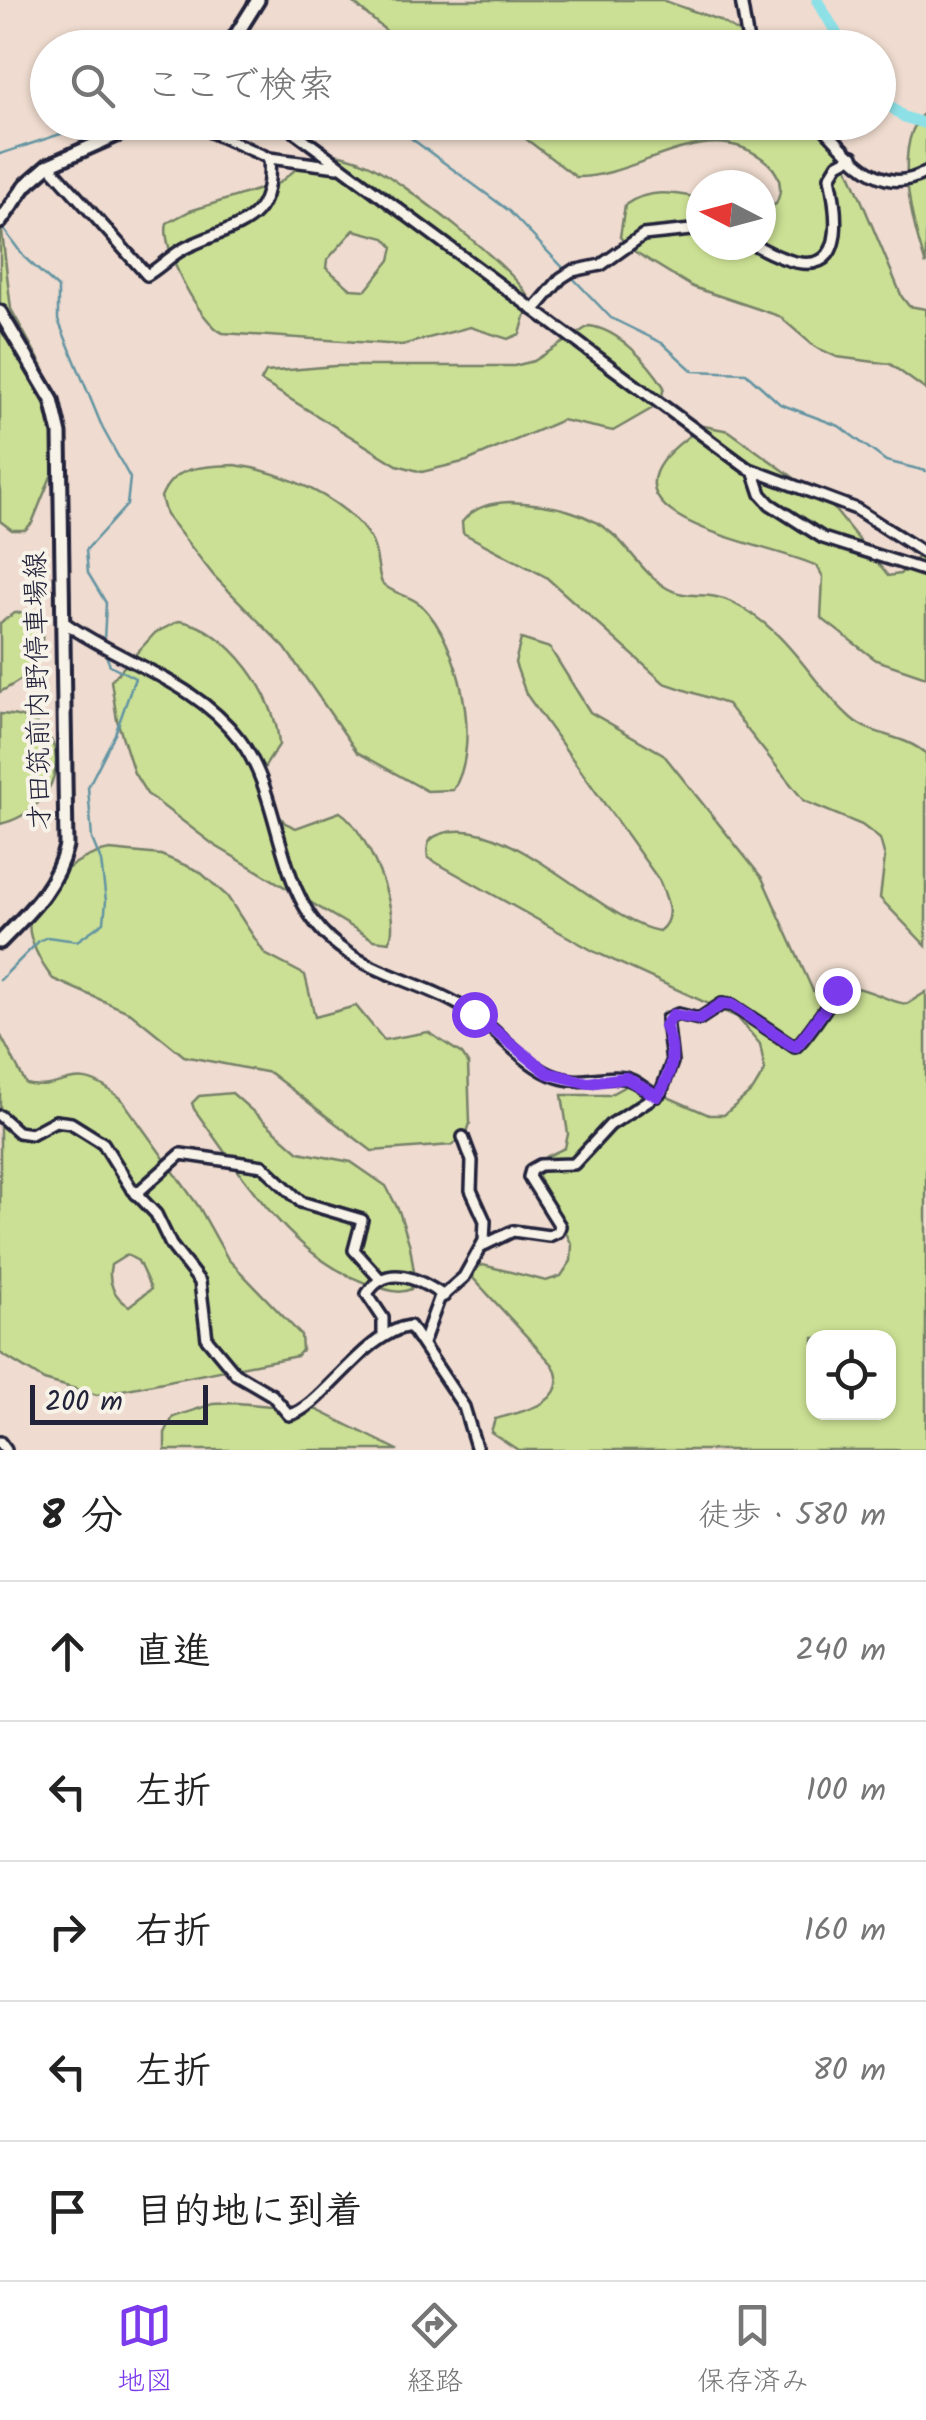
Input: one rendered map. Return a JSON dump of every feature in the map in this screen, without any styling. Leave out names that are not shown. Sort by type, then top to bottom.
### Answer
[{"type":"main road","points":[[239,30],[258,0]]},
{"type":"main road","points":[[0,222],[26,185],[49,165],[105,140]]},
{"type":"main road","name":"才田筑前内野停車場線","points":[[0,312],[52,400],[60,434],[66,846],[54,882],[42,900],[0,942]]},
{"type":"street","points":[[741,0],[746,30]]},
{"type":"street","points":[[228,140],[269,158],[341,167]]},
{"type":"street","points":[[305,140],[754,471],[856,509],[926,554]]},
{"type":"street","points":[[836,140],[884,181],[899,183],[926,172]]},
{"type":"street","points":[[776,255],[795,264],[808,264],[827,254],[836,241],[839,226],[830,178],[838,164],[852,156]]},
{"type":"street","points":[[49,165],[148,275],[184,248],[258,216],[270,194],[269,158]]},
{"type":"street","points":[[534,310],[572,270],[600,265],[633,239],[686,231]]},
{"type":"street","points":[[754,471],[761,494],[770,504],[823,538],[926,571]]},
{"type":"street","points":[[65,623],[128,663],[180,684],[242,743],[290,876],[308,912],[330,940],[378,970],[454,1001],[548,1073],[588,1083],[626,1078],[657,1096]]},
{"type":"street","points":[[482,1246],[513,1231],[555,1235],[560,1226],[529,1178],[531,1170],[540,1165],[574,1164],[610,1125],[657,1096],[672,1062],[673,1047],[665,1026],[673,1015],[699,1019],[722,1004],[732,1005],[795,1047],[805,1041],[818,1012],[837,990]]},
{"type":"street","points":[[0,1116],[18,1132],[31,1134],[55,1121],[83,1128],[103,1142],[136,1194],[156,1214],[164,1236],[200,1282],[206,1303],[204,1331],[214,1350],[236,1374],[277,1399],[289,1416],[304,1408],[383,1337],[410,1326],[464,1407],[476,1450]]},
{"type":"street","points":[[424,1343],[434,1309],[464,1277],[482,1246],[485,1221],[471,1190],[472,1161],[463,1137]]},
{"type":"street","points":[[136,1194],[181,1154],[262,1166],[301,1202],[362,1220],[354,1250],[381,1280]]},
{"type":"street","points":[[383,1337],[382,1318],[367,1294],[381,1280],[412,1277],[444,1296]]},
{"type":"street","points":[[0,1442],[6,1450]]},
{"type":"green space","points":[[350,0],[662,0],[719,20],[735,30],[385,30]]},
{"type":"green space","points":[[926,111],[926,265],[915,229],[907,163],[915,125]]},
{"type":"green space","points":[[527,140],[836,140],[902,297],[909,306],[926,309],[926,390],[890,364],[837,357],[815,347],[779,316],[693,287],[629,248],[620,237],[625,205],[652,194],[686,196],[686,260],[776,260],[776,204],[780,193],[776,170],[768,163],[745,149],[722,143],[674,151],[600,175],[576,177]]},
{"type":"green space","points":[[317,152],[358,160],[386,174],[457,227],[520,285],[530,299],[520,334],[508,339],[470,327],[402,345],[223,333],[204,315],[184,283],[170,249],[167,223],[190,211],[279,183]],"holes":[[[354,230],[385,238],[393,247],[390,260],[366,290],[351,289],[326,268],[327,260]]]},
{"type":"green space","points":[[0,215],[11,309],[43,367],[56,405],[56,464],[32,523],[25,530],[12,530],[0,521]]},
{"type":"green space","points":[[589,326],[611,333],[641,358],[664,387],[660,404],[613,431],[562,420],[467,461],[422,472],[397,465],[261,381],[266,372],[335,366],[514,366],[534,361]]},
{"type":"green space","points":[[704,426],[729,431],[830,504],[888,576],[900,574],[926,549],[926,677],[876,660],[821,618],[823,577],[817,566],[721,535],[687,521],[663,504],[654,483],[665,457]]},
{"type":"green space","points":[[235,465],[310,488],[345,510],[373,543],[382,583],[417,602],[435,622],[456,668],[466,721],[462,770],[453,790],[427,791],[357,752],[285,648],[214,576],[166,515],[161,497],[174,478],[191,469]]},
{"type":"green space","points":[[510,502],[553,507],[594,521],[617,538],[665,587],[682,594],[723,598],[752,614],[784,642],[851,718],[926,754],[926,946],[880,898],[885,857],[880,839],[862,825],[804,801],[727,704],[664,683],[546,577],[463,533],[462,522],[472,512]]},
{"type":"green space","points":[[36,612],[43,619],[40,656],[31,671],[0,692],[0,623],[15,613]]},
{"type":"green space","points":[[179,621],[215,636],[232,650],[260,686],[270,706],[279,745],[260,774],[259,789],[285,823],[296,828],[340,812],[361,835],[387,893],[392,929],[389,942],[374,940],[214,845],[147,794],[134,773],[117,720],[111,681],[155,633]]},
{"type":"green space","points":[[521,639],[550,648],[590,712],[663,754],[762,878],[813,991],[832,995],[859,989],[907,1004],[926,992],[926,1450],[518,1450],[491,1432],[495,1419],[541,1404],[556,1389],[553,1365],[473,1278],[475,1268],[483,1265],[546,1281],[561,1276],[571,1261],[572,1245],[535,1170],[537,1161],[565,1148],[568,1134],[562,1095],[609,1095],[633,1082],[709,1115],[724,1115],[753,1090],[765,1070],[760,1044],[737,1017],[595,952],[428,858],[429,843],[441,834],[467,831],[495,838],[524,852],[636,924],[659,931],[668,920],[659,880],[526,694],[515,663]]},
{"type":"green space","points":[[0,714],[26,719],[44,730],[54,746],[56,764],[40,801],[23,815],[0,824]]},
{"type":"green space","points":[[110,850],[161,855],[199,871],[227,896],[265,954],[305,975],[315,1017],[356,1006],[384,1040],[428,1032],[462,1054],[468,1063],[470,1123],[466,1136],[452,1145],[372,1151],[270,1073],[184,1056],[131,1013],[53,979],[30,935],[35,908],[60,875],[84,859]]},
{"type":"green space","points":[[0,1034],[26,1084],[51,1085],[81,1078],[106,1088],[123,1101],[199,1207],[228,1259],[301,1335],[302,1350],[297,1356],[97,1395],[44,1380],[0,1353]],"holes":[[[127,1255],[138,1261],[151,1289],[129,1306],[113,1288],[111,1265]]]},
{"type":"green space","points":[[232,1093],[299,1152],[351,1162],[386,1186],[410,1246],[415,1278],[411,1289],[392,1291],[350,1276],[322,1260],[274,1215],[192,1103],[199,1096]]},
{"type":"green space","points":[[213,1404],[317,1410],[398,1450],[165,1450],[165,1433],[173,1417]]},
{"type":"waterway","points":[[817,0],[834,30]]},
{"type":"waterway","points":[[896,111],[926,124]]},
{"type":"waterway","points":[[0,154],[42,140]]},
{"type":"waterway","points":[[413,140],[508,210],[611,318],[662,343],[693,371],[746,373],[780,404],[839,426],[886,461],[926,471]]},
{"type":"waterway","points":[[2,227],[24,257],[58,288],[58,320],[103,429],[130,478],[127,505],[86,550],[88,573],[106,603],[104,640]]},
{"type":"waterway","points":[[0,980],[39,941],[47,937],[77,941],[104,922],[106,901],[101,861],[92,839],[88,787],[115,734],[135,678],[110,665],[105,653]]},
{"type":"route","points":[[474,1014],[548,1073],[588,1083],[626,1078],[657,1096],[672,1062],[667,1018],[678,1014],[699,1019],[722,1004],[732,1005],[795,1047],[805,1041],[818,1012],[837,990]]}]
